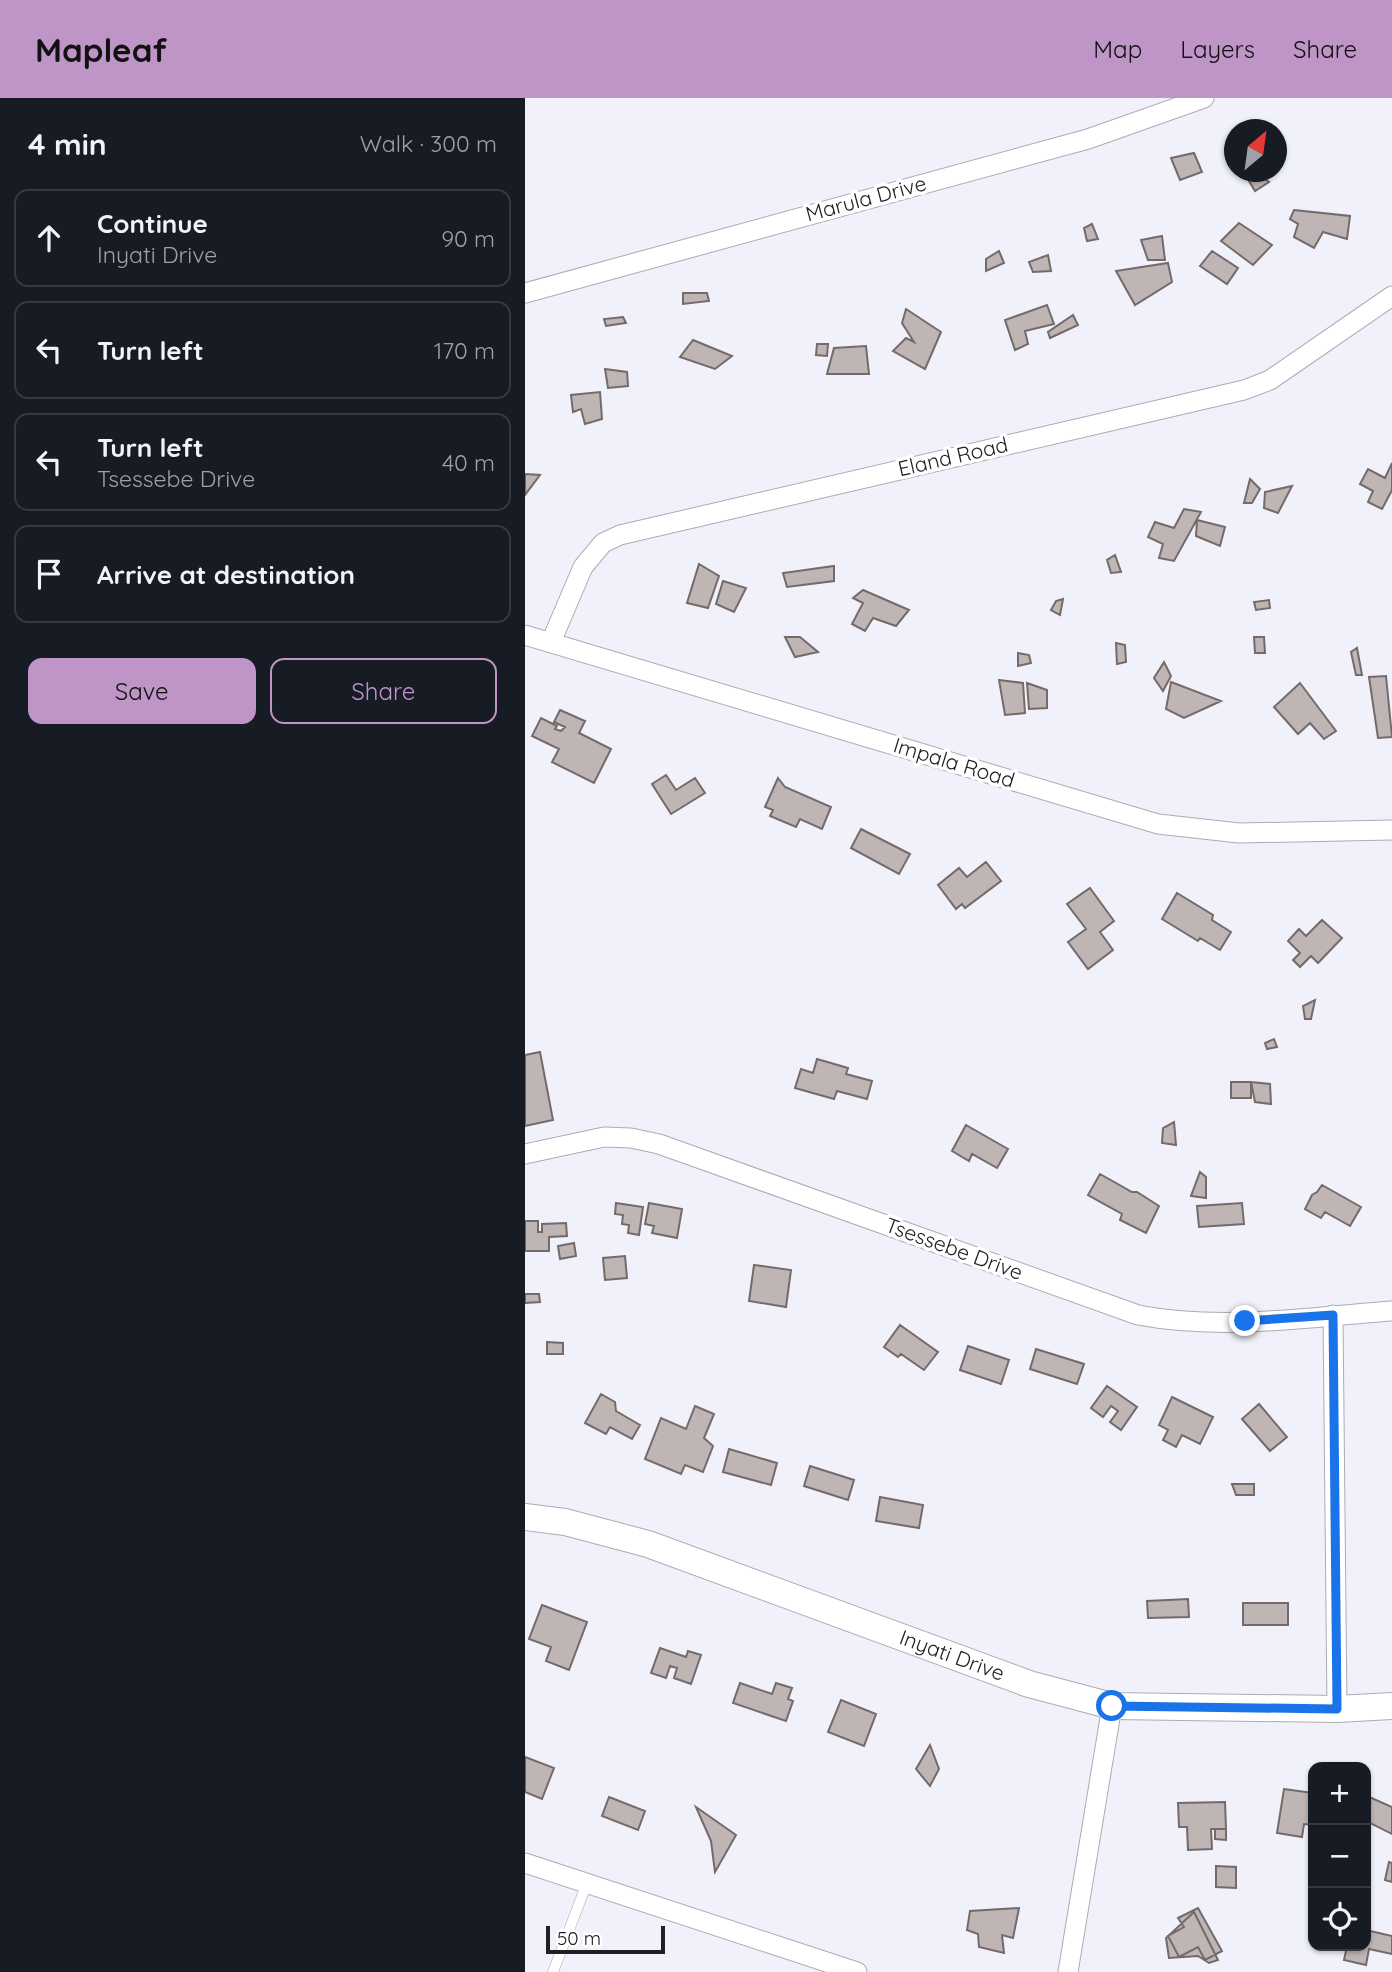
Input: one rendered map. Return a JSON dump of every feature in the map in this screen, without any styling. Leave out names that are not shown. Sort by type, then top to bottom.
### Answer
[{"type":"street","name":"Marula Drive","points":[[525,293],[1088,139],[1204,98]]},
{"type":"street","name":"Eland Road","points":[[551,642],[583,567],[603,543],[621,535],[1244,390],[1270,380],[1392,296]]},
{"type":"street","name":"Impala Road","points":[[525,635],[1158,824],[1238,833],[1392,830]]},
{"type":"street","name":"Tsessebe Drive","points":[[525,1154],[604,1137],[631,1138],[659,1144],[1138,1315],[1169,1321],[1215,1323],[1392,1311]]},
{"type":"street","points":[[1333,1315],[1337,1709]]},
{"type":"street","name":"Inyati Drive","points":[[525,1517],[565,1522],[648,1544],[1029,1685],[1112,1706],[1337,1709],[1392,1706]]},
{"type":"street","points":[[1068,1972],[1112,1706]]},
{"type":"street","points":[[525,1863],[857,1972]]},
{"type":"lane","points":[[553,1972],[587,1882]]},
{"type":"building","points":[[1194,153],[1202,172],[1180,180],[1171,158]]},
{"type":"building","points":[[1250,182],[1269,182],[1255,191]]},
{"type":"building","points":[[1294,210],[1350,216],[1347,239],[1323,232],[1314,248],[1294,237],[1298,224],[1290,219]]},
{"type":"building","points":[[1239,223],[1272,245],[1253,265],[1221,241]]},
{"type":"building","points":[[1092,224],[1098,239],[1087,241],[1084,228]]},
{"type":"building","points":[[1162,236],[1165,260],[1148,260],[1141,240]]},
{"type":"building","points":[[999,251],[1004,263],[986,271],[986,259]]},
{"type":"building","points":[[1212,251],[1238,268],[1227,284],[1200,266]]},
{"type":"building","points":[[1048,255],[1051,271],[1033,272],[1029,262]]},
{"type":"building","points":[[1168,263],[1172,282],[1135,305],[1116,271]]},
{"type":"building","points":[[683,293],[707,293],[709,301],[683,304]]},
{"type":"building","points":[[1047,305],[1054,324],[1025,331],[1028,344],[1015,350],[1005,320]]},
{"type":"building","points":[[906,309],[941,332],[925,369],[893,351],[906,338],[914,342],[902,323]]},
{"type":"building","points":[[1073,315],[1078,325],[1050,338],[1048,332]]},
{"type":"building","points":[[623,317],[626,323],[606,326],[604,319]]},
{"type":"building","points":[[693,340],[732,356],[715,369],[680,357]]},
{"type":"building","points":[[817,344],[828,344],[827,356],[816,355]]},
{"type":"building","points":[[866,346],[869,374],[827,374],[834,348]]},
{"type":"building","points":[[605,369],[627,372],[628,386],[608,388]]},
{"type":"building","points":[[600,392],[602,419],[585,424],[581,409],[573,412],[571,395]]},
{"type":"building","points":[[1392,463],[1392,490],[1382,509],[1368,502],[1373,491],[1360,484],[1368,469],[1385,478]]},
{"type":"building","points":[[525,474],[540,475],[525,495]]},
{"type":"building","points":[[1250,479],[1260,489],[1252,503],[1244,503]]},
{"type":"building","points":[[1292,486],[1278,513],[1264,508],[1265,492]]},
{"type":"building","points":[[1184,509],[1201,512],[1174,561],[1159,558],[1163,544],[1148,537],[1155,522],[1174,528]]},
{"type":"building","points":[[1197,520],[1225,527],[1220,546],[1196,536]]},
{"type":"building","points":[[1115,555],[1121,572],[1111,573],[1107,560]]},
{"type":"building","points":[[699,564],[719,576],[708,608],[687,603]]},
{"type":"building","points":[[834,566],[834,581],[787,587],[783,573]]},
{"type":"building","points":[[723,581],[746,588],[734,612],[716,604]]},
{"type":"building","points":[[863,590],[909,610],[896,626],[873,618],[865,631],[852,624],[863,603],[853,598]]},
{"type":"building","points":[[1063,599],[1060,615],[1051,610],[1056,601]]},
{"type":"building","points":[[1269,600],[1270,608],[1256,610],[1254,602]]},
{"type":"building","points":[[785,637],[800,637],[818,652],[795,657]]},
{"type":"building","points":[[1254,637],[1264,637],[1265,653],[1255,653]]},
{"type":"building","points":[[1116,643],[1125,645],[1126,662],[1117,664]]},
{"type":"building","points":[[1357,648],[1362,675],[1356,675],[1351,652]]},
{"type":"building","points":[[1018,653],[1029,655],[1031,663],[1018,666]]},
{"type":"building","points":[[1164,662],[1171,676],[1163,691],[1154,678]]},
{"type":"building","points":[[1386,676],[1392,737],[1378,738],[1369,677]]},
{"type":"building","points":[[999,680],[1023,683],[1025,713],[1005,715]]},
{"type":"building","points":[[1171,682],[1221,701],[1184,718],[1166,709]]},
{"type":"building","points":[[1027,683],[1047,690],[1047,708],[1029,709]]},
{"type":"building","points":[[1300,683],[1336,731],[1324,739],[1310,723],[1298,734],[1274,707]]},
{"type":"building","points":[[560,710],[585,721],[579,733],[611,749],[594,783],[552,762],[559,749],[532,736],[541,718],[561,731],[565,727],[554,722]]},
{"type":"building","points":[[666,775],[676,790],[695,778],[705,793],[671,814],[652,784]]},
{"type":"building","points":[[778,778],[785,787],[831,807],[822,829],[800,819],[796,827],[770,816],[773,810],[765,807]]},
{"type":"building","points":[[861,829],[910,854],[899,874],[851,848]]},
{"type":"building","points":[[986,862],[1001,881],[965,908],[962,904],[956,909],[938,885],[959,868],[967,877]]},
{"type":"building","points":[[1090,888],[1114,921],[1100,932],[1113,950],[1088,969],[1068,942],[1086,929],[1067,904]]},
{"type":"building","points":[[1177,893],[1213,915],[1212,920],[1231,932],[1220,950],[1200,938],[1198,941],[1162,919]]},
{"type":"building","points":[[1322,920],[1342,938],[1318,963],[1311,956],[1300,967],[1293,960],[1300,953],[1288,941],[1299,929],[1306,936]]},
{"type":"building","points":[[1315,1000],[1311,1019],[1305,1019],[1303,1006]]},
{"type":"building","points":[[1274,1039],[1277,1047],[1267,1049],[1265,1043]]},
{"type":"building","points":[[540,1052],[553,1120],[525,1126],[525,1055]]},
{"type":"building","points":[[817,1059],[848,1068],[846,1074],[872,1081],[867,1099],[837,1091],[834,1099],[795,1088],[801,1069],[813,1073]]},
{"type":"building","points":[[1231,1082],[1251,1082],[1251,1098],[1231,1098]]},
{"type":"building","points":[[1251,1082],[1270,1084],[1271,1104],[1255,1102]]},
{"type":"building","points":[[1174,1122],[1176,1145],[1162,1143],[1163,1128]]},
{"type":"building","points":[[966,1125],[1008,1149],[997,1168],[972,1154],[969,1161],[952,1151]]},
{"type":"building","points":[[1200,1172],[1206,1177],[1206,1198],[1191,1196]]},
{"type":"building","points":[[1100,1174],[1159,1206],[1146,1233],[1120,1220],[1122,1214],[1088,1195]]},
{"type":"building","points":[[1322,1185],[1361,1207],[1350,1226],[1325,1212],[1321,1218],[1305,1209],[1312,1195]]},
{"type":"building","points":[[616,1203],[643,1207],[639,1235],[628,1233],[629,1225],[622,1224],[623,1215],[615,1214]]},
{"type":"building","points":[[649,1203],[682,1209],[677,1238],[652,1233],[654,1226],[645,1224]]},
{"type":"building","points":[[1242,1203],[1244,1224],[1199,1227],[1197,1206]]},
{"type":"building","points":[[525,1221],[538,1221],[538,1232],[542,1232],[542,1224],[566,1223],[567,1236],[549,1237],[549,1251],[525,1251]]},
{"type":"building","points":[[574,1243],[576,1256],[560,1259],[558,1246]]},
{"type":"building","points":[[625,1256],[627,1278],[605,1280],[603,1258]]},
{"type":"building","points":[[754,1265],[791,1270],[786,1307],[749,1301]]},
{"type":"building","points":[[525,1294],[539,1294],[540,1302],[525,1303]]},
{"type":"building","points":[[900,1325],[938,1352],[924,1370],[901,1354],[898,1357],[884,1347]]},
{"type":"building","points":[[547,1342],[563,1343],[563,1354],[547,1354]]},
{"type":"building","points":[[968,1346],[1009,1360],[1001,1384],[960,1370]]},
{"type":"building","points":[[1036,1349],[1084,1364],[1077,1384],[1030,1369]]},
{"type":"building","points":[[1107,1386],[1137,1407],[1121,1430],[1110,1422],[1118,1411],[1111,1406],[1103,1417],[1091,1408]]},
{"type":"building","points":[[601,1394],[615,1402],[616,1411],[640,1425],[632,1439],[610,1427],[606,1434],[585,1423]]},
{"type":"building","points":[[1172,1397],[1213,1417],[1200,1444],[1182,1435],[1176,1447],[1163,1440],[1168,1430],[1159,1425]]},
{"type":"building","points":[[1259,1404],[1287,1437],[1270,1451],[1242,1419]]},
{"type":"building","points":[[695,1406],[714,1414],[704,1438],[713,1446],[703,1472],[685,1465],[681,1474],[645,1459],[661,1418],[686,1429]]},
{"type":"building","points":[[729,1449],[777,1463],[771,1485],[723,1472]]},
{"type":"building","points":[[810,1466],[854,1480],[848,1500],[804,1486]]},
{"type":"building","points":[[1232,1484],[1254,1484],[1254,1495],[1236,1495]]},
{"type":"building","points":[[880,1497],[923,1505],[919,1528],[876,1521]]},
{"type":"building","points":[[1188,1599],[1189,1617],[1148,1618],[1147,1601]]},
{"type":"building","points":[[1243,1603],[1288,1603],[1288,1625],[1243,1625]]},
{"type":"building","points":[[542,1605],[587,1622],[569,1670],[546,1661],[551,1647],[529,1639]]},
{"type":"building","points":[[660,1648],[686,1657],[688,1651],[701,1655],[691,1684],[674,1678],[677,1668],[670,1666],[666,1678],[651,1673]]},
{"type":"building","points":[[740,1683],[772,1694],[776,1683],[792,1688],[788,1699],[793,1701],[786,1721],[733,1703]]},
{"type":"building","points":[[841,1700],[876,1714],[864,1746],[828,1732]]},
{"type":"building","points":[[930,1745],[939,1769],[930,1786],[916,1769]]},
{"type":"building","points":[[525,1757],[554,1768],[542,1799],[525,1792]]},
{"type":"building","points":[[1284,1789],[1308,1792],[1308,1824],[1304,1824],[1302,1837],[1277,1833]]},
{"type":"building","points":[[609,1797],[645,1811],[638,1830],[602,1816]]},
{"type":"building","points":[[1371,1798],[1392,1807],[1392,1834],[1371,1824]]},
{"type":"building","points":[[1225,1802],[1226,1829],[1211,1829],[1212,1849],[1188,1850],[1187,1827],[1179,1827],[1178,1803]]},
{"type":"building","points":[[696,1807],[736,1835],[715,1872],[711,1841]]},
{"type":"building","points":[[1215,1829],[1226,1829],[1226,1840],[1215,1839]]},
{"type":"building","points":[[1389,1862],[1392,1863],[1392,1882],[1385,1880]]},
{"type":"building","points":[[1216,1866],[1236,1867],[1236,1888],[1216,1887]]},
{"type":"building","points":[[1019,1908],[1013,1938],[1002,1935],[1004,1953],[979,1947],[978,1934],[967,1930],[970,1911]]},
{"type":"building","points":[[1198,1908],[1222,1951],[1205,1960],[1198,1947],[1179,1957],[1168,1936],[1184,1927],[1178,1918]]},
{"type":"building","points":[[1194,1912],[1218,1960],[1209,1963],[1198,1956],[1169,1958],[1166,1938]]},
{"type":"building","points":[[1371,1931],[1392,1936],[1392,1954],[1371,1949]]},
{"type":"building","points":[[1346,1951],[1369,1951],[1366,1965],[1344,1960]]},
{"type":"route","points":[[1112,1706],[1337,1709],[1333,1315],[1245,1321]]}]
